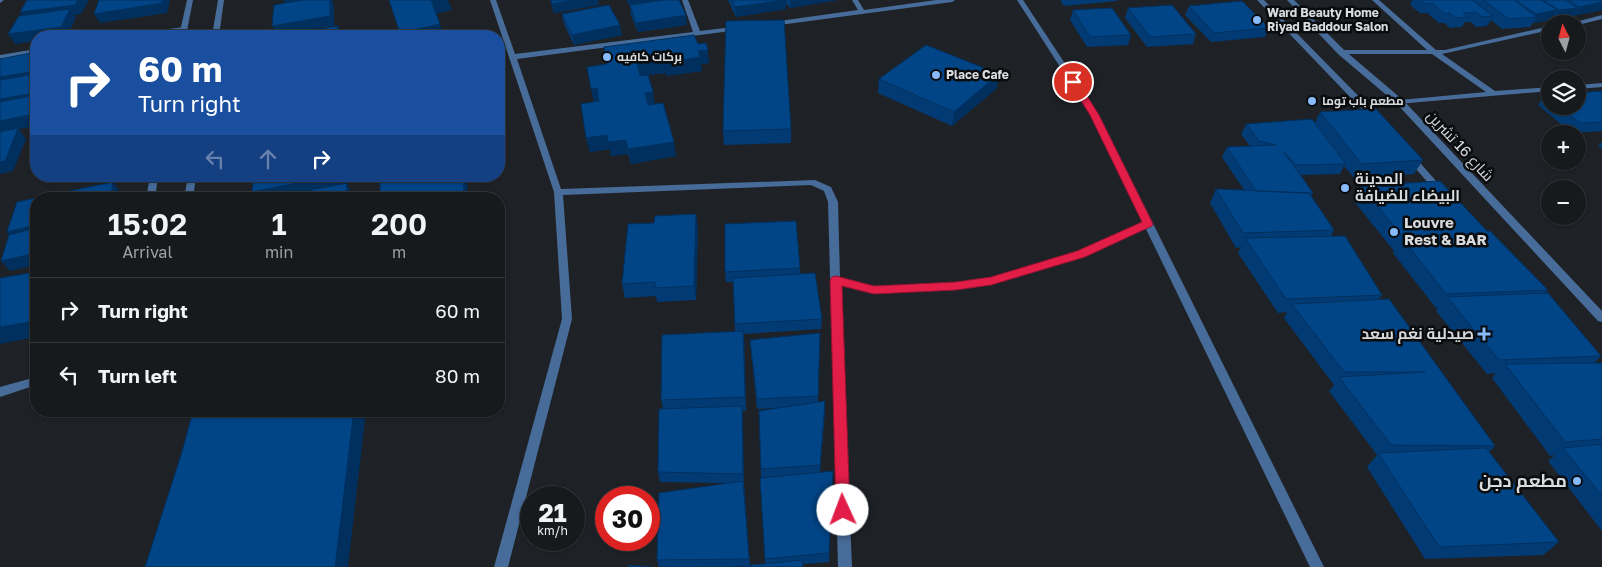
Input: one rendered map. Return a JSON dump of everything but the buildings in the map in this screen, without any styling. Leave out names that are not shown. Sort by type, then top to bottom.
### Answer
[{"type":"street","points":[[183,30],[190,0]]},
{"type":"street","points":[[216,30],[221,0]]},
{"type":"street","points":[[493,0],[504,30]]},
{"type":"street","points":[[685,0],[697,33]]},
{"type":"street","points":[[855,0],[862,12]]},
{"type":"street","points":[[765,24],[952,0]]},
{"type":"street","points":[[1020,0],[1094,115],[1316,567]]},
{"type":"street","points":[[1260,0],[1382,126]]},
{"type":"street","name":"شارع 16 تشرين","points":[[1290,0],[1341,52],[1400,102],[1602,318]]},
{"type":"street","points":[[1375,0],[1434,52],[1494,94]]},
{"type":"street","points":[[1586,21],[1602,17]]},
{"type":"street","points":[[513,57],[746,27]]},
{"type":"street","points":[[1341,52],[1445,52],[1541,30]]},
{"type":"street","points":[[501,567],[568,319],[558,192],[505,34]]},
{"type":"street","points":[[0,57],[30,52]]},
{"type":"street","points":[[1586,86],[1602,85]]},
{"type":"street","points":[[1400,102],[1541,90]]},
{"type":"street","points":[[1402,148],[1447,199]]},
{"type":"street","points":[[558,192],[812,182],[828,189],[833,202],[845,567]]},
{"type":"street","points":[[836,280],[874,290],[956,286],[991,281],[1081,254],[1148,224]]},
{"type":"street","points":[[0,392],[30,382]]},
{"type":"place","name":"Ward Beauty Home Riyad Baddour Salon","points":[[1257,20]]},
{"type":"place","name":"بركات كافيه","points":[[607,57]]},
{"type":"place","name":"Place Cafe","points":[[936,75]]},
{"type":"place","name":"مطعم باب توما","points":[[1312,101]]},
{"type":"place","name":"المدينة البيضاء للضيافة","points":[[1345,188]]},
{"type":"place","name":"Louvre Rest & BAR","points":[[1394,232]]},
{"type":"place","name":"صيدلية نغم سعد","points":[[1484,334]]},
{"type":"place","name":"مطعم دجن","points":[[1577,481]]},
{"type":"route","points":[[843,510],[836,280],[874,290],[956,286],[991,281],[1081,254],[1148,224],[1094,115],[1073,82]]}]
